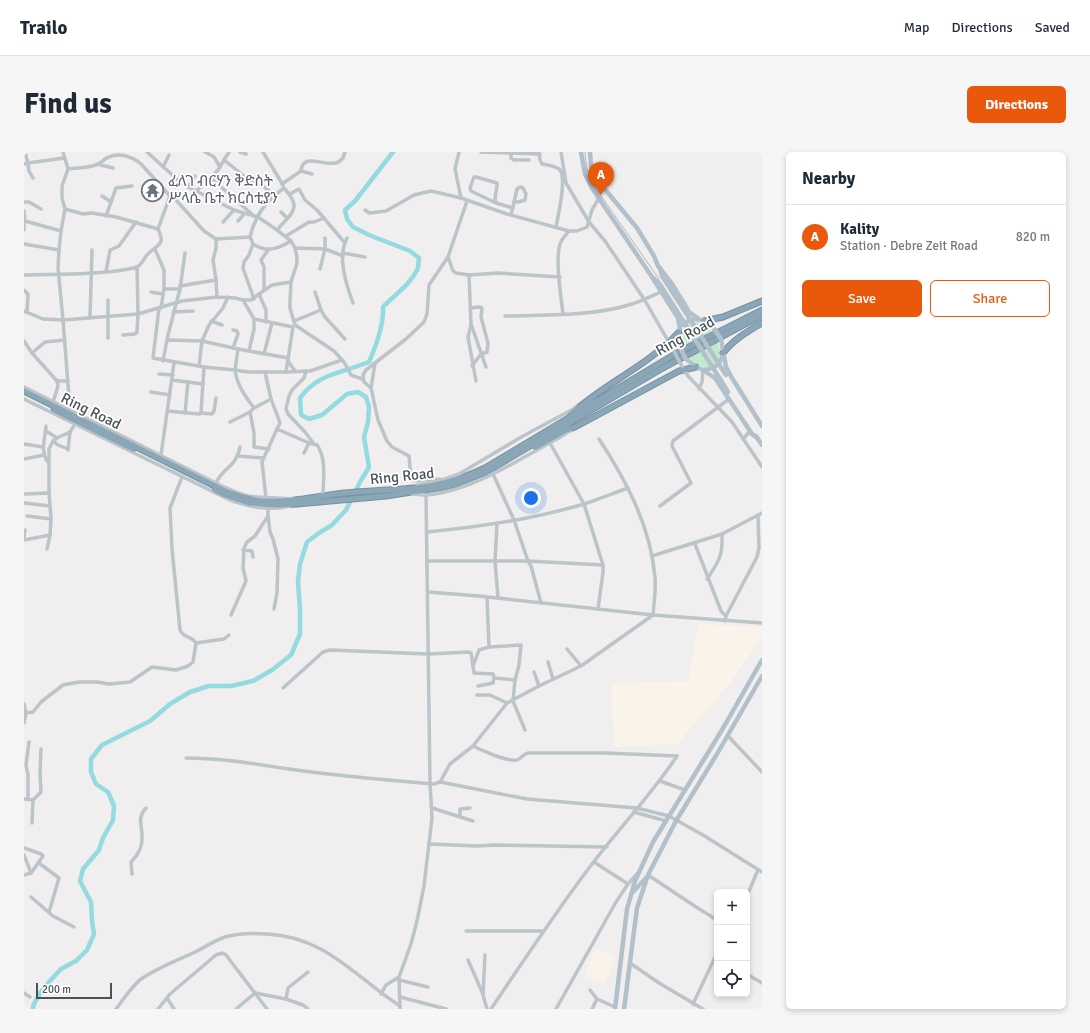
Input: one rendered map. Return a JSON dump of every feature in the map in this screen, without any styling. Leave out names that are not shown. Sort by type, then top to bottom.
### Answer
[{"type":"highway","points":[[701,320],[723,317],[762,301]]},
{"type":"highway","name":"Ring Road","points":[[24,395],[225,495],[249,503],[257,504],[365,498],[436,486],[468,476],[496,462],[680,352],[762,310]]},
{"type":"highway","name":"Ring Road","points":[[24,391],[225,491],[253,500],[297,502],[345,493],[437,489],[464,482],[486,472],[661,369],[762,315]]},
{"type":"highway","points":[[723,353],[736,339],[762,323]]},
{"type":"highway","points":[[563,421],[584,403],[658,352],[669,343],[679,331]]},
{"type":"highway","points":[[509,459],[575,427],[684,369],[696,367]]},
{"type":"main road","points":[[581,152],[585,174],[599,198],[678,318],[680,348],[685,358],[696,367],[715,378],[750,431],[756,437]]},
{"type":"main road","points":[[590,152],[591,166],[597,180],[637,228],[660,268],[672,284],[689,312],[715,330],[721,339],[726,367],[762,426]]},
{"type":"main road","points":[[660,268],[662,276],[762,430]]},
{"type":"main road","points":[[652,277],[659,283],[762,445]]},
{"type":"main road","points":[[679,331],[687,321],[691,319],[701,320]]},
{"type":"main road","points":[[703,370],[716,366],[722,358],[723,353]]},
{"type":"main road","points":[[615,1008],[625,923],[630,895],[639,872],[669,816],[726,724],[762,660]]},
{"type":"main road","points":[[624,1009],[637,908],[648,875],[676,820],[728,736],[762,676]]},
{"type":"main road","points":[[643,863],[648,875]]},
{"type":"main road","points":[[630,895],[648,875]]},
{"type":"street","points":[[24,152],[26,164],[33,178]]},
{"type":"street","points":[[63,152],[68,169],[62,186],[62,198],[66,209],[59,250],[59,274],[70,410]]},
{"type":"street","points":[[148,152],[180,182],[188,187],[234,210],[256,217]]},
{"type":"street","points":[[205,152],[214,157],[220,167]]},
{"type":"street","points":[[196,191],[211,178],[229,152]]},
{"type":"street","points":[[240,152],[246,154]]},
{"type":"street","points":[[263,152],[283,186],[294,201],[293,213],[277,230]]},
{"type":"street","points":[[290,241],[280,247],[269,249],[261,249],[253,244],[250,237],[256,217],[266,203],[301,171],[306,160],[310,159],[327,164],[335,163],[343,158],[345,152]]},
{"type":"street","points":[[459,152],[455,169],[461,198]]},
{"type":"street","points":[[481,152],[540,153],[540,160],[542,164],[560,169],[565,185],[589,222],[605,241],[644,299],[688,376],[732,422],[762,467]]},
{"type":"street","points":[[556,227],[565,185],[561,152]]},
{"type":"street","points":[[511,153],[511,158],[514,160],[529,160]]},
{"type":"street","points":[[164,167],[169,155]]},
{"type":"street","points":[[68,169],[88,167],[97,164],[108,157],[114,156],[123,156],[136,160],[149,171],[170,196],[176,200],[204,231],[216,239],[250,237]]},
{"type":"street","points":[[26,164],[64,158]]},
{"type":"street","points":[[224,160],[249,180],[263,186],[274,195]]},
{"type":"street","points":[[97,164],[113,168]]},
{"type":"street","points":[[301,171],[312,174]]},
{"type":"street","points":[[188,187],[195,176]]},
{"type":"street","points":[[211,178],[256,217],[286,236],[295,248],[297,260],[291,282],[290,308],[294,324],[286,372]]},
{"type":"street","points":[[496,203],[494,199],[498,186],[497,183],[483,178],[472,179],[470,190],[496,203],[512,208]]},
{"type":"street","points":[[106,216],[116,188],[132,186]]},
{"type":"street","points":[[511,216],[512,208],[517,189],[520,187],[523,188],[526,194],[525,200],[523,202],[514,202]]},
{"type":"street","points":[[290,194],[299,189],[305,200],[324,218],[345,243]]},
{"type":"street","points":[[365,210],[369,213],[386,211],[414,195],[431,191],[461,198],[511,216],[569,231],[585,228],[589,222],[592,210],[599,198]]},
{"type":"street","points":[[102,196],[110,202]]},
{"type":"street","points":[[24,275],[106,272],[137,267],[143,262],[148,254],[159,246],[161,240],[158,229],[170,196]]},
{"type":"street","points":[[362,379],[364,372],[406,339],[424,322],[427,314],[429,285],[448,257],[467,201]]},
{"type":"street","points":[[24,202],[28,202],[41,209]]},
{"type":"street","points":[[66,209],[83,214],[92,213],[136,222],[158,229]]},
{"type":"street","points":[[223,222],[234,210]]},
{"type":"street","points":[[24,211],[24,230]]},
{"type":"street","points":[[281,212],[287,218]]},
{"type":"street","points":[[238,222],[244,214]]},
{"type":"street","points":[[286,236],[309,222],[314,222],[324,218]]},
{"type":"street","points":[[24,221],[62,231]]},
{"type":"street","points":[[106,272],[110,250],[119,246],[136,222]]},
{"type":"street","points":[[563,314],[559,261],[560,242],[569,231]]},
{"type":"street","points":[[320,269],[325,248],[325,238]]},
{"type":"street","points":[[347,238],[342,265],[353,303]]},
{"type":"street","points":[[216,239],[216,248],[213,260],[217,297]]},
{"type":"street","points":[[24,244],[59,250]]},
{"type":"street","points":[[253,244],[249,255],[244,262],[243,268],[254,299]]},
{"type":"street","points":[[295,248],[325,248],[343,254],[365,257]]},
{"type":"street","points":[[156,249],[164,270],[164,289],[153,358],[174,363],[248,372],[316,370],[342,360]]},
{"type":"street","points":[[264,290],[264,267],[261,260],[269,249]]},
{"type":"street","points":[[90,318],[92,250]]},
{"type":"street","points":[[163,360],[180,287],[185,253]]},
{"type":"street","points":[[448,257],[454,272],[469,275],[498,273],[560,277]]},
{"type":"street","points":[[123,335],[136,334],[138,314],[137,267]]},
{"type":"street","points":[[469,275],[471,324],[486,367]]},
{"type":"street","points":[[164,289],[216,280]]},
{"type":"street","points":[[24,290],[28,294],[26,312],[42,319],[63,320],[138,314],[182,301],[217,297],[249,301],[254,299],[264,290],[278,284],[291,282]]},
{"type":"street","points":[[151,292],[163,294]]},
{"type":"street","points":[[314,292],[325,317],[345,339]]},
{"type":"street","points":[[505,316],[563,314],[616,308],[634,304],[661,292]]},
{"type":"street","points":[[259,294],[266,310],[266,322]]},
{"type":"street","points":[[201,413],[203,384],[202,341],[211,321],[223,308],[228,298]]},
{"type":"street","points":[[108,300],[108,338]]},
{"type":"street","points":[[243,300],[254,319],[254,329],[249,351]]},
{"type":"street","points":[[470,308],[482,308],[481,317],[486,332],[488,350],[481,354],[472,366]]},
{"type":"street","points":[[254,319],[272,323],[294,324],[321,310]]},
{"type":"street","points":[[173,312],[193,311]]},
{"type":"street","points":[[211,321],[222,326]]},
{"type":"street","points":[[264,354],[272,323]]},
{"type":"street","points":[[294,324],[334,351],[342,360],[348,373],[362,379],[371,388]]},
{"type":"street","points":[[471,324],[468,337],[472,366],[476,381]]},
{"type":"street","points":[[233,330],[238,332],[233,348]]},
{"type":"street","points":[[32,353],[45,342],[65,340]]},
{"type":"street","points":[[167,340],[202,341],[264,354],[288,360],[294,371]]},
{"type":"street","points":[[24,341],[32,353],[57,381],[58,386],[53,402]]},
{"type":"street","points":[[238,349],[235,370],[236,379],[243,394],[254,408]]},
{"type":"street","points":[[161,455],[174,363]]},
{"type":"street","points":[[375,363],[371,388],[378,420],[387,441],[392,447],[409,456],[411,480],[415,481],[434,478],[442,480]]},
{"type":"street","points":[[699,389],[702,382],[703,370]]},
{"type":"street","points":[[306,371],[304,378],[292,390],[286,409],[293,420],[319,448],[323,462],[323,496]]},
{"type":"street","points":[[265,372],[270,399],[280,423],[262,462],[262,474],[266,498]]},
{"type":"street","points":[[158,374],[172,375]]},
{"type":"street","points":[[172,380],[203,384]]},
{"type":"street","points":[[57,381],[68,381]]},
{"type":"street","points":[[185,413],[188,382]]},
{"type":"street","points":[[24,387],[216,483],[246,496],[297,502]]},
{"type":"street","points":[[151,392],[170,395]]},
{"type":"street","points":[[168,411],[212,414],[214,411],[216,398]]},
{"type":"street","points":[[660,506],[692,483],[672,446],[673,441],[718,408],[729,398]]},
{"type":"street","points":[[24,399],[230,500],[251,507],[268,508],[284,508],[297,502]]},
{"type":"street","points":[[230,422],[250,412],[270,399]]},
{"type":"street","points":[[405,491],[452,477],[584,403]]},
{"type":"street","points":[[250,412],[254,433],[254,447],[269,449]]},
{"type":"street","points":[[46,431],[55,439],[58,445],[68,450],[70,432],[75,424]]},
{"type":"street","points":[[46,426],[43,447],[44,455],[48,462]]},
{"type":"street","points":[[405,491],[426,495],[456,488],[493,474],[550,443],[575,427]]},
{"type":"street","points":[[277,429],[314,444]]},
{"type":"street","points":[[743,439],[750,431]]},
{"type":"street","points":[[47,549],[50,536],[51,519],[48,462],[49,449],[55,439],[70,432]]},
{"type":"street","points":[[599,439],[628,488],[646,535],[652,556],[655,579],[653,615]]},
{"type":"street","points":[[304,453],[309,443]]},
{"type":"street","points":[[550,443],[584,504],[603,565],[598,609]]},
{"type":"street","points":[[24,444],[43,447]]},
{"type":"street","points":[[216,483],[235,462],[240,447]]},
{"type":"street","points":[[24,459],[44,455]]},
{"type":"street","points":[[238,456],[264,458]]},
{"type":"street","points":[[757,460],[762,457]]},
{"type":"street","points":[[493,474],[514,520],[531,566],[541,603]]},
{"type":"street","points":[[182,477],[170,508],[172,549],[181,632],[185,636],[195,640],[196,643]]},
{"type":"street","points":[[427,532],[514,520],[584,504],[628,488]]},
{"type":"street","points":[[24,494],[49,493]]},
{"type":"street","points":[[400,1008],[399,978],[411,944],[424,886],[432,808],[430,783],[426,495]]},
{"type":"street","points":[[24,503],[50,506]]},
{"type":"street","points":[[268,508],[270,532],[278,559],[277,593],[274,609]]},
{"type":"street","points":[[652,556],[695,544],[722,534],[760,514]]},
{"type":"street","points":[[725,621],[726,616],[758,554],[760,514]]},
{"type":"street","points":[[27,516],[51,519]]},
{"type":"street","points":[[231,615],[246,580],[243,568],[244,550],[247,542],[255,536],[268,516]]},
{"type":"street","points":[[496,523],[495,561],[498,598]]},
{"type":"street","points":[[24,537],[25,530]]},
{"type":"street","points":[[708,579],[721,557],[723,548],[722,534]]},
{"type":"street","points":[[24,540],[50,536]]},
{"type":"street","points":[[695,544],[721,611],[726,616]]},
{"type":"street","points":[[244,550],[252,552],[253,557]]},
{"type":"street","points":[[427,561],[528,561],[603,565]]},
{"type":"street","points":[[428,592],[653,615],[762,623]]},
{"type":"street","points":[[487,597],[490,647]]},
{"type":"street","points":[[440,782],[450,764],[472,746],[508,704],[538,686],[581,666],[653,615]]},
{"type":"street","points":[[196,643],[224,639],[229,635]]},
{"type":"street","points":[[26,713],[33,712],[41,702],[63,685],[79,682],[109,684],[130,682],[152,668],[176,670],[188,666],[193,662],[196,643]]},
{"type":"street","points":[[473,666],[479,650],[490,647],[520,645],[519,665],[515,680],[513,701],[525,730]]},
{"type":"street","points":[[567,649],[581,666]]},
{"type":"street","points":[[283,688],[326,651],[428,654],[469,652],[471,653],[474,673],[493,674],[494,678],[515,680]]},
{"type":"street","points":[[548,662],[553,679]]},
{"type":"street","points":[[534,672],[538,686]]},
{"type":"street","points":[[478,686],[493,683],[494,678]]},
{"type":"street","points":[[477,695],[490,695],[508,704]]},
{"type":"street","points":[[24,704],[26,713],[24,722]]},
{"type":"street","points":[[728,736],[762,772]]},
{"type":"street","points":[[30,742],[26,764],[28,775],[26,799],[33,800]]},
{"type":"street","points":[[472,746],[488,754],[514,760],[519,759],[523,754],[528,753],[605,753],[677,756],[660,781],[594,862],[544,931],[491,1009]]},
{"type":"street","points":[[32,823],[33,800],[41,792],[41,749]]},
{"type":"street","points":[[186,758],[211,758],[320,773],[434,784],[440,782],[527,799],[637,808],[669,816],[703,835],[760,871],[750,890]]},
{"type":"street","points":[[660,781],[685,790]]},
{"type":"street","points":[[132,874],[131,862],[138,855],[142,839],[140,821],[141,814],[146,808]]},
{"type":"street","points":[[432,808],[473,820]]},
{"type":"street","points":[[460,817],[460,809],[470,808]]},
{"type":"street","points":[[634,812],[666,822]]},
{"type":"street","points":[[429,844],[607,847]]},
{"type":"street","points":[[24,848],[43,855],[43,858],[31,873],[24,875]]},
{"type":"street","points":[[24,855],[31,873]]},
{"type":"street","points":[[594,862],[628,884]]},
{"type":"street","points":[[39,863],[59,878],[49,912]]},
{"type":"street","points":[[556,1009],[616,902],[628,884],[639,872]]},
{"type":"street","points":[[648,875],[714,918]]},
{"type":"street","points":[[31,897],[49,912],[74,927]]},
{"type":"street","points":[[466,930],[544,931]]},
{"type":"street","points":[[116,1009],[140,980],[146,976],[201,950],[215,941],[238,934],[283,934],[302,940],[329,952],[400,1008]]},
{"type":"street","points":[[158,1009],[167,998],[220,953],[226,955],[267,1009]]},
{"type":"street","points":[[483,996],[485,955]]},
{"type":"street","points":[[468,960],[487,1009]]},
{"type":"street","points":[[694,1004],[714,961]]},
{"type":"street","points":[[630,963],[658,983],[703,1009]]},
{"type":"street","points":[[286,999],[288,988],[308,972]]},
{"type":"street","points":[[750,976],[762,983]]},
{"type":"street","points":[[381,994],[386,985],[399,978],[428,987]]},
{"type":"street","points":[[590,990],[597,999],[615,1008]]},
{"type":"street","points":[[24,993],[30,997]]},
{"type":"street","points":[[255,993],[286,999],[303,1005],[308,1009]]},
{"type":"street","points":[[236,1009],[255,993]]},
{"type":"street","points":[[400,997],[446,1009]]},
{"type":"street","points":[[167,998],[174,1009]]},
{"type":"street","points":[[592,1009],[597,999]]},
{"type":"shaded area","points":[[699,624],[762,627],[762,636],[728,686],[677,744],[614,747],[611,684],[689,681]]},
{"type":"shaded area","points":[[595,949],[616,956],[604,984],[584,976]]},
{"type":"green space","points":[[691,322],[704,324],[713,333],[685,348],[683,334],[685,327]]},
{"type":"green space","points":[[718,341],[720,350],[719,357],[713,366],[702,366],[695,363],[689,357]]},
{"type":"waterway","points":[[33,1009],[33,1006],[40,993],[61,969],[76,961],[87,950],[94,934],[91,902],[80,881],[83,869],[99,850],[103,838],[113,820],[114,806],[108,792],[96,784],[91,772],[91,759],[102,745],[150,721],[170,704],[190,692],[209,686],[231,686],[253,681],[272,670],[291,655],[300,634],[298,581],[300,564],[307,542],[332,525],[346,510],[369,467],[364,437],[368,422],[369,407],[366,397],[358,392],[347,394],[322,415],[309,419],[301,415],[300,398],[315,383],[331,375],[369,362],[381,328],[383,307],[402,290],[414,275],[418,267],[419,258],[410,251],[353,227],[347,219],[345,210],[355,201],[393,152]]},
{"type":"tram line","points":[[585,152],[587,169],[592,183],[659,279]]},
{"type":"place","name":"ፈለገ ብርሃን ቅድስት ሥላሴ ቤተ ክርስቲያን","points":[[153,190]]},
{"type":"place","name":"Kality","points":[[601,195]]}]
